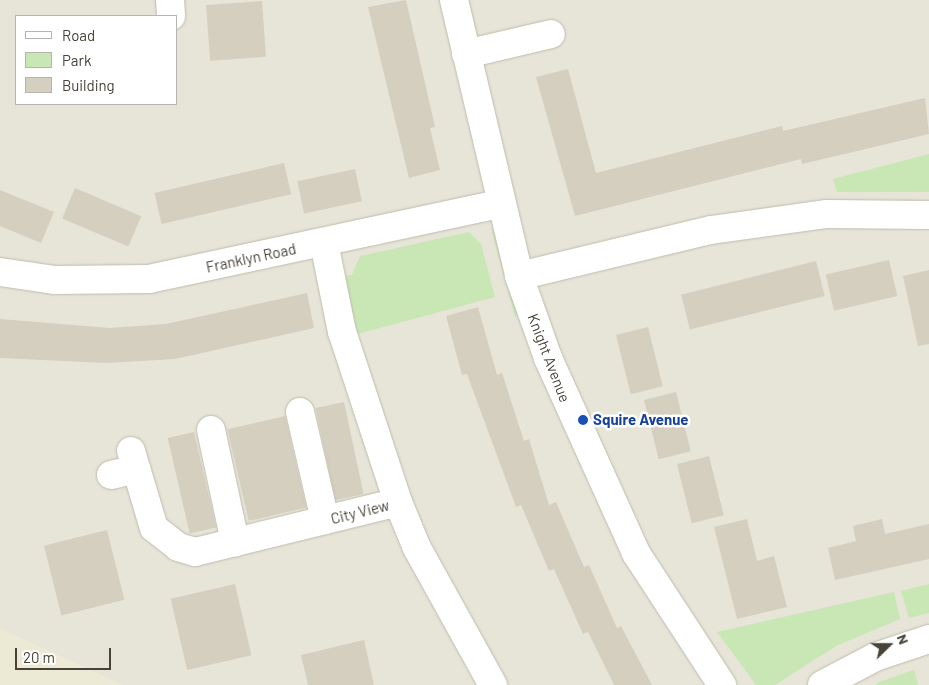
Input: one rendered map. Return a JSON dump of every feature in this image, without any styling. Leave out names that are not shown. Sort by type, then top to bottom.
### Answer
[{"type":"street","points":[[170,0],[171,15]]},
{"type":"street","name":"Knight Avenue","points":[[454,0],[500,204],[519,276],[578,431],[632,544],[722,685]]},
{"type":"street","points":[[466,54],[551,34]]},
{"type":"street","name":"Franklyn Road","points":[[0,272],[55,280],[150,279],[500,204]]},
{"type":"street","points":[[519,276],[711,230],[827,214],[929,215]]},
{"type":"street","name":"City View","points":[[126,465],[148,515],[162,537],[195,552],[398,502],[344,341],[324,243]]},
{"type":"street","points":[[300,412],[325,520]]},
{"type":"street","points":[[211,430],[235,542]]},
{"type":"street","points":[[398,502],[417,548],[493,685]]},
{"type":"street","points":[[822,685],[875,657],[929,639]]},
{"type":"shaded area","points":[[0,0],[929,0],[929,685],[496,685],[487,673],[476,685],[122,685],[0,629]]},
{"type":"shaded area","points":[[0,629],[122,685],[0,685]]},
{"type":"green space","points":[[929,154],[929,192],[837,192],[833,179]]},
{"type":"green space","points":[[491,228],[501,242],[522,314],[515,317]]},
{"type":"green space","points":[[469,232],[481,244],[495,297],[354,335],[343,276],[352,275],[360,256]]},
{"type":"green space","points":[[929,584],[929,613],[909,618],[901,591]]},
{"type":"green space","points":[[894,592],[900,619],[836,646],[775,685],[756,685],[717,632]]},
{"type":"green space","points":[[914,670],[918,685],[875,685],[879,682]]},
{"type":"building","points":[[406,0],[435,127],[430,128],[440,170],[409,178],[368,7]]},
{"type":"building","points":[[262,1],[266,57],[210,61],[206,5]]},
{"type":"building","points":[[568,69],[596,173],[782,126],[783,131],[925,98],[929,134],[802,164],[801,159],[575,216],[536,77]]},
{"type":"building","points":[[284,163],[291,194],[162,224],[154,193]]},
{"type":"building","points":[[355,169],[362,201],[304,214],[297,181]]},
{"type":"building","points":[[75,188],[141,216],[128,247],[62,218]]},
{"type":"building","points":[[0,190],[54,212],[41,243],[0,226]]},
{"type":"building","points":[[889,260],[897,296],[834,311],[826,275]]},
{"type":"building","points":[[816,261],[825,296],[690,330],[681,295]]},
{"type":"building","points":[[929,270],[929,344],[918,346],[903,276]]},
{"type":"building","points":[[307,293],[314,328],[175,359],[107,363],[0,358],[0,319],[110,328],[166,324]]},
{"type":"building","points":[[478,307],[497,375],[502,373],[524,441],[529,439],[549,505],[556,502],[584,567],[589,565],[617,628],[621,626],[652,685],[614,685],[588,632],[583,634],[554,569],[549,571],[521,505],[516,507],[467,374],[462,375],[446,316]]},
{"type":"building","points":[[648,327],[663,386],[631,394],[616,335]]},
{"type":"building","points":[[676,392],[691,451],[659,459],[644,400]]},
{"type":"building","points":[[344,402],[364,494],[335,500],[316,408]]},
{"type":"building","points":[[285,416],[306,508],[249,521],[228,429]]},
{"type":"building","points":[[194,432],[216,527],[190,534],[168,438]]},
{"type":"building","points":[[709,456],[724,515],[692,523],[677,464]]},
{"type":"building","points":[[747,519],[757,561],[774,556],[787,607],[737,619],[714,527]]},
{"type":"building","points":[[882,519],[885,534],[929,524],[929,559],[835,580],[828,548],[856,541],[853,526]]},
{"type":"building","points":[[107,530],[124,600],[61,616],[44,546]]},
{"type":"building","points":[[235,584],[251,655],[187,670],[171,599]]},
{"type":"building","points":[[364,640],[374,685],[308,685],[301,655]]},
{"type":"place","name":"Squire Avenue","points":[[583,420]]}]
